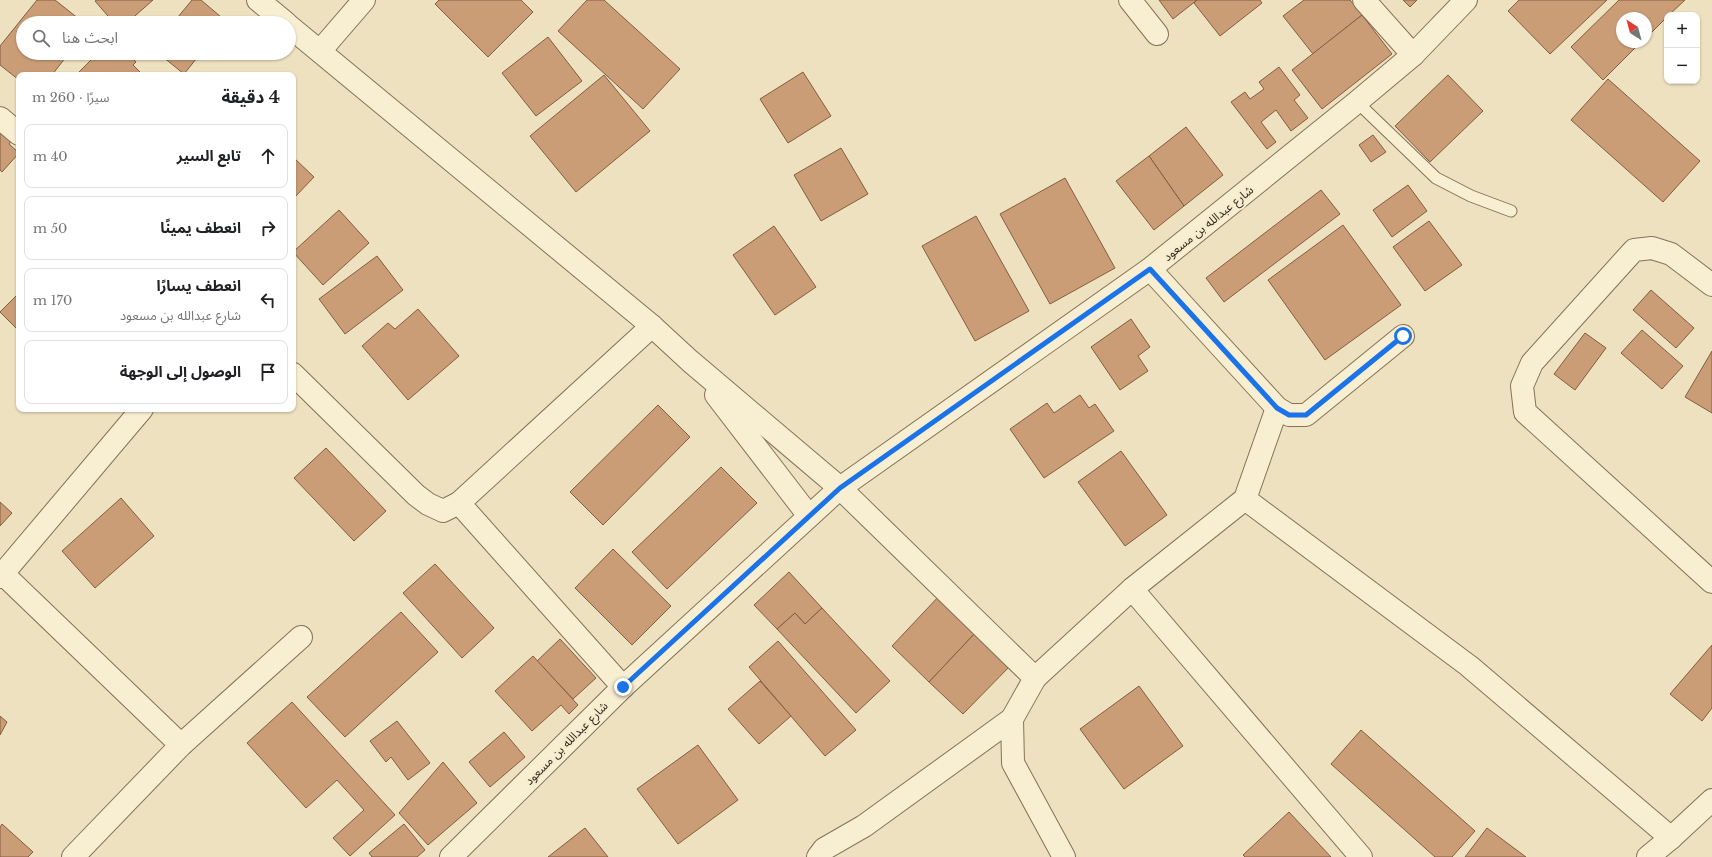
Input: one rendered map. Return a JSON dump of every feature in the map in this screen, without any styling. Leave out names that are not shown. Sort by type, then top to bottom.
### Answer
[{"type":"street","points":[[258,0],[277,16]]},
{"type":"street","points":[[320,51],[364,0]]},
{"type":"street","points":[[1130,0],[1157,34]]},
{"type":"street","points":[[1364,0],[1413,55]]},
{"type":"street","name":"شارع عبدالله بن مسعود","points":[[451,857],[623,687],[840,488],[1150,269],[1413,55],[1466,0]]},
{"type":"street","points":[[296,32],[652,326],[690,361],[840,488],[1035,678]]},
{"type":"street","points":[[0,118],[16,131]]},
{"type":"street","points":[[1712,285],[1671,254],[1652,248],[1634,250],[1532,364],[1522,386],[1525,412],[1712,582]]},
{"type":"street","points":[[1150,269],[1277,408],[1289,415],[1306,415],[1403,336]]},
{"type":"street","points":[[296,377],[416,495],[428,504],[444,511],[459,503],[652,326]]},
{"type":"street","points":[[690,361],[809,516]]},
{"type":"street","points":[[818,857],[824,849],[864,826],[1012,719],[1035,678],[1132,589],[1245,499],[1277,408]]},
{"type":"street","points":[[139,412],[1,575],[181,745]]},
{"type":"street","points":[[1245,499],[1469,666],[1671,838]]},
{"type":"street","points":[[459,503],[623,687]]},
{"type":"street","points":[[1132,589],[1361,857]]},
{"type":"street","points":[[73,857],[181,745],[301,637]]},
{"type":"street","points":[[1012,719],[1013,763],[1064,857]]},
{"type":"street","points":[[1648,857],[1712,800]]},
{"type":"lane","points":[[1357,102],[1436,178],[1471,196],[1511,211]]},
{"type":"building","points":[[37,0],[55,0],[75,16],[24,16]]},
{"type":"building","points":[[153,0],[135,16],[108,16],[95,1]]},
{"type":"building","points":[[192,0],[201,0],[220,16],[179,16]]},
{"type":"building","points":[[439,0],[521,0],[533,12],[488,57],[435,4]]},
{"type":"building","points":[[587,0],[604,0],[680,69],[643,109],[558,31]]},
{"type":"building","points":[[1159,0],[1197,0],[1173,19]]},
{"type":"building","points":[[1197,0],[1260,0],[1262,3],[1220,36],[1194,3]]},
{"type":"building","points":[[1304,0],[1350,0],[1362,15],[1313,54],[1283,16]]},
{"type":"building","points":[[1403,0],[1417,0],[1410,7]]},
{"type":"building","points":[[1519,0],[1607,0],[1550,54],[1508,11]]},
{"type":"building","points":[[1619,0],[1685,0],[1672,12],[1664,12],[1664,20],[1652,32],[1652,12],[1616,12],[1616,48],[1635,48],[1603,80],[1571,47]]},
{"type":"building","points":[[1362,15],[1392,54],[1322,109],[1292,70]]},
{"type":"building","points":[[16,26],[16,60],[64,60],[54,72],[16,72],[16,78],[0,65],[0,46]]},
{"type":"building","points":[[548,37],[582,81],[536,116],[502,73]]},
{"type":"building","points":[[91,60],[134,60],[136,62],[133,65],[140,72],[79,72]]},
{"type":"building","points":[[167,60],[195,60],[186,72],[182,72]]},
{"type":"building","points":[[1279,67],[1300,95],[1294,100],[1308,118],[1291,131],[1276,110],[1261,122],[1276,142],[1267,149],[1231,102],[1245,92],[1250,99],[1264,89],[1259,82]]},
{"type":"building","points":[[803,72],[831,116],[788,143],[760,99]]},
{"type":"building","points":[[604,75],[650,131],[576,192],[530,136]]},
{"type":"building","points":[[1448,75],[1483,111],[1430,162],[1395,126]]},
{"type":"building","points":[[1608,79],[1700,161],[1663,202],[1571,120]]},
{"type":"building","points":[[0,126],[13,139],[9,144],[16,150],[16,156],[2,172],[0,170]]},
{"type":"building","points":[[1186,127],[1223,175],[1184,206],[1149,156]]},
{"type":"building","points":[[1373,135],[1386,152],[1371,162],[1359,145]]},
{"type":"building","points":[[841,148],[868,194],[821,221],[794,175]]},
{"type":"building","points":[[1149,156],[1184,206],[1154,230],[1116,181]]},
{"type":"building","points":[[296,160],[314,177],[296,196]]},
{"type":"building","points":[[1065,178],[1115,268],[1050,304],[1000,214]]},
{"type":"building","points":[[1408,185],[1427,211],[1392,237],[1373,210]]},
{"type":"building","points":[[1321,190],[1340,214],[1224,302],[1206,278]]},
{"type":"building","points":[[339,210],[369,243],[323,285],[296,255],[296,249]]},
{"type":"building","points":[[976,216],[1029,311],[975,341],[922,246]]},
{"type":"building","points":[[1429,221],[1462,265],[1425,291],[1393,247]]},
{"type":"building","points":[[1343,225],[1401,305],[1325,360],[1268,280]]},
{"type":"building","points":[[774,226],[816,287],[775,315],[733,255]]},
{"type":"building","points":[[377,256],[403,290],[345,334],[319,299]]},
{"type":"building","points":[[1651,290],[1694,328],[1676,348],[1633,310]]},
{"type":"building","points":[[16,296],[16,328],[0,312]]},
{"type":"building","points":[[418,309],[459,356],[408,400],[362,346],[388,323],[395,329]]},
{"type":"building","points":[[1131,319],[1150,347],[1138,356],[1148,371],[1120,390],[1091,347]]},
{"type":"building","points":[[1642,330],[1683,366],[1662,389],[1621,353]]},
{"type":"building","points":[[1585,333],[1606,348],[1575,390],[1554,374]]},
{"type":"building","points":[[1712,351],[1712,413],[1685,397]]},
{"type":"building","points":[[1080,395],[1089,408],[1095,404],[1114,431],[1044,478],[1010,429],[1047,403],[1054,413]]},
{"type":"building","points":[[658,405],[690,437],[603,525],[570,492]]},
{"type":"building","points":[[326,448],[386,511],[354,541],[294,478]]},
{"type":"building","points":[[1121,451],[1167,515],[1125,546],[1078,482]]},
{"type":"building","points":[[721,467],[757,503],[667,589],[632,552]]},
{"type":"building","points":[[121,498],[154,536],[95,588],[62,551]]},
{"type":"building","points":[[0,502],[12,513],[0,526]]},
{"type":"building","points":[[613,549],[671,606],[632,645],[575,588]]},
{"type":"building","points":[[435,564],[494,628],[462,658],[403,593]]},
{"type":"building","points":[[789,572],[822,608],[805,624],[795,613],[777,629],[754,605]]},
{"type":"building","points":[[940,595],[977,631],[929,682],[892,646]]},
{"type":"building","points":[[822,608],[890,681],[856,713],[777,629],[795,613],[805,624]]},
{"type":"building","points":[[401,612],[438,652],[345,737],[307,697]]},
{"type":"building","points":[[977,631],[1012,664],[963,714],[929,682]]},
{"type":"building","points":[[560,639],[596,678],[573,699],[537,661]]},
{"type":"building","points":[[778,641],[856,730],[825,756],[749,667]]},
{"type":"building","points":[[1712,645],[1712,708],[1702,721],[1670,694]]},
{"type":"building","points":[[533,656],[578,705],[569,714],[561,705],[532,731],[495,691]]},
{"type":"building","points":[[760,681],[791,716],[759,744],[728,709]]},
{"type":"building","points":[[1139,686],[1183,746],[1124,789],[1080,729]]},
{"type":"building","points":[[292,702],[395,815],[350,856],[333,838],[364,810],[337,780],[306,808],[247,743]]},
{"type":"building","points":[[0,716],[7,722],[0,735]]},
{"type":"building","points":[[397,721],[430,763],[408,780],[391,757],[386,762],[370,741]]},
{"type":"building","points":[[1361,730],[1475,831],[1452,857],[1435,857],[1331,764]]},
{"type":"building","points":[[504,732],[525,757],[490,787],[469,762]]},
{"type":"building","points":[[698,745],[738,800],[678,844],[637,789]]},
{"type":"building","points":[[443,762],[477,803],[428,845],[399,813]]},
{"type":"building","points":[[1289,812],[1331,857],[1245,857],[1243,855]]},
{"type":"building","points":[[2,824],[33,852],[28,857],[0,857],[0,827]]},
{"type":"building","points":[[404,824],[425,850],[417,857],[372,857],[369,853]]},
{"type":"building","points":[[585,828],[608,857],[548,857]]},
{"type":"building","points":[[1487,828],[1526,857],[1465,857]]},
{"type":"route","points":[[623,687],[840,488],[1150,269],[1277,408],[1289,415],[1306,415],[1403,336]]}]
